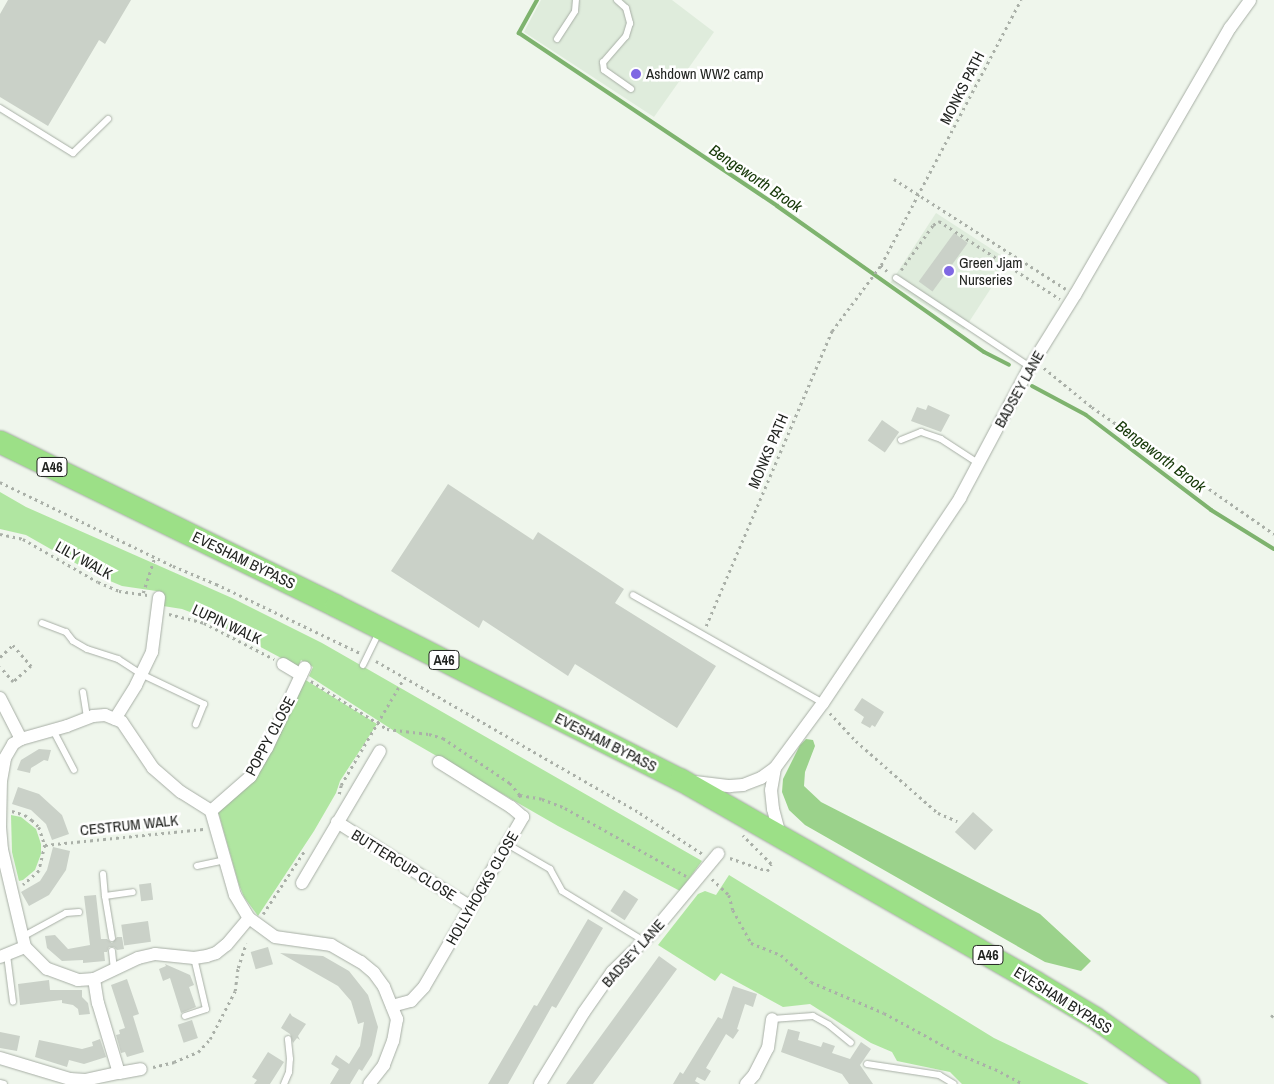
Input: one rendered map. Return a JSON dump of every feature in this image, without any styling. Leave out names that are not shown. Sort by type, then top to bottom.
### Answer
[{"type":"highway","name":"EVESHAM BYPASS","points":[[0,442],[131,504],[680,780],[1035,982],[1095,1018],[1189,1084]]},
{"type":"street","name":"BADSEY LANE","points":[[680,780],[730,786],[743,785],[761,778],[775,768],[822,704],[960,498],[1030,366],[1072,300],[1230,28],[1250,0]]},
{"type":"street","points":[[115,720],[152,652],[159,597]]},
{"type":"street","points":[[283,664],[303,671]]},
{"type":"street","name":"POPPY CLOSE","points":[[210,811],[250,777],[267,748],[303,671]]},
{"type":"street","points":[[0,698],[21,739]]},
{"type":"street","points":[[253,921],[216,953],[194,958],[155,954],[138,958],[94,979],[78,980],[47,969],[23,942],[1,850],[2,766],[13,744],[21,739],[87,718],[105,715],[122,722],[153,768],[180,792],[210,811],[235,895],[253,921],[275,937],[331,945],[361,962],[379,980],[397,1019],[393,1041],[384,1065],[369,1084]]},
{"type":"street","name":"BUTTERCUP CLOSE","points":[[302,883],[380,751]]},
{"type":"street","name":"HOLLYHOCKS CLOSE","points":[[392,1006],[411,1001],[424,987],[523,817],[439,762]]},
{"type":"street","name":"BADSEY LANE","points":[[775,768],[771,790],[773,809],[780,836]]},
{"type":"street","name":"BUTTERCUP CLOSE","points":[[337,822],[471,907]]},
{"type":"street","name":"BADSEY LANE","points":[[540,1084],[584,1012],[612,972],[644,941],[718,854]]},
{"type":"street","points":[[3,956],[23,942]]},
{"type":"street","points":[[94,979],[98,1003],[119,1072]]},
{"type":"street","points":[[746,1084],[754,1075],[768,1048],[772,1019]]},
{"type":"street","points":[[0,1058],[70,1079],[85,1080],[142,1069]]},
{"type":"lane","points":[[557,39],[575,11],[576,0]]},
{"type":"lane","points":[[617,0],[626,8],[630,22],[626,36],[603,62],[604,70],[631,90]]},
{"type":"lane","points":[[0,108],[73,153],[108,119]]},
{"type":"lane","points":[[896,278],[1030,366]]},
{"type":"lane","points":[[901,440],[921,432],[941,439],[978,463]]},
{"type":"lane","points":[[633,595],[822,704]]},
{"type":"lane","points":[[42,623],[54,626],[87,649],[118,659],[141,674],[204,704],[196,724]]},
{"type":"lane","points":[[363,664],[381,629]]},
{"type":"lane","points":[[83,692],[87,718]]},
{"type":"lane","points":[[53,730],[74,770]]},
{"type":"lane","points":[[507,844],[550,869],[562,891],[644,941]]},
{"type":"lane","points":[[197,866],[225,860]]},
{"type":"lane","points":[[103,874],[112,938]]},
{"type":"lane","points":[[105,896],[133,892]]},
{"type":"lane","points":[[23,942],[66,913],[79,912]]},
{"type":"lane","points":[[112,951],[114,970]]},
{"type":"lane","points":[[3,956],[13,1002]]},
{"type":"lane","points":[[185,1016],[206,1009],[194,958]]},
{"type":"lane","points":[[772,1019],[813,1016],[851,1043]]},
{"type":"lane","points":[[284,1084],[289,1072],[288,1039]]},
{"type":"lane","points":[[867,1064],[939,1075],[954,1084]]},
{"type":"path","name":"MONKS PATH","points":[[702,635],[832,331],[881,266],[1021,0]]},
{"type":"path","points":[[894,179],[1072,300]]},
{"type":"path","points":[[896,278],[934,225],[940,221],[1072,300]]},
{"type":"path","points":[[1030,366],[1274,534]]},
{"type":"path","name":"LILY WALK","points":[[0,534],[23,539],[98,582],[119,591],[143,593],[159,597]]},
{"type":"path","points":[[143,593],[155,557]]},
{"type":"path","name":"LUPIN WALK","points":[[158,612],[187,616],[204,623],[283,664]]},
{"type":"path","points":[[0,657],[13,645],[31,666],[13,682],[0,668]]},
{"type":"path","points":[[303,671],[377,724],[387,729],[429,734],[443,738],[510,783],[520,795],[542,799],[574,813],[700,877],[729,895],[733,910],[751,943],[781,955],[811,982],[884,1013],[959,1054],[995,1069],[1023,1084]]},
{"type":"path","points":[[334,802],[341,785],[404,678]]},
{"type":"path","points":[[822,704],[856,741],[938,813],[957,821]]},
{"type":"path","points":[[515,810],[520,795]]},
{"type":"path","points":[[1,810],[18,812],[32,820],[39,827],[46,845],[39,871],[22,885],[10,890]]},
{"type":"path","points":[[718,854],[767,871],[771,864],[738,832],[746,817]]},
{"type":"path","name":"CESTRUM WALK","points":[[46,845],[216,827]]},
{"type":"path","points":[[253,921],[310,843]]},
{"type":"path","points":[[1271,1017],[1274,1014]]},
{"type":"shaded area","name":"Ashdown WW2 camp","points":[[541,0],[672,0],[714,32],[654,117],[524,32]]},
{"type":"shaded area","name":"Green Jjam Nurseries","points":[[936,213],[1009,260],[964,330],[891,283]]},
{"type":"green space","points":[[0,492],[26,507],[232,598],[322,643],[702,861],[680,891],[558,826],[402,736],[309,676],[313,667],[301,660],[298,667],[206,618],[182,609],[163,606],[163,592],[122,586],[98,576],[26,535],[0,529]]},
{"type":"green space","points":[[304,679],[377,724],[340,781],[336,793],[314,831],[258,916],[244,897],[239,885],[218,811],[235,797]]},
{"type":"green space","points":[[806,739],[813,740],[815,746],[805,772],[804,786],[821,802],[1040,914],[1091,961],[1081,971],[1045,962],[805,825],[789,810],[782,792],[783,779],[800,745]]},
{"type":"green space","points":[[11,815],[21,817],[36,829],[41,844],[41,854],[35,870],[19,881],[12,852]]},
{"type":"green space","points":[[729,875],[994,1038],[1089,1084],[962,1084],[950,1072],[897,1061],[892,1052],[871,1043],[810,1004],[783,1007],[721,973],[715,981],[658,945],[698,894],[705,891],[716,895]]},
{"type":"building","points":[[8,0],[131,0],[105,44],[99,40],[48,126],[0,97],[0,14]]},
{"type":"building","points":[[954,233],[968,243],[932,292],[919,282]]},
{"type":"building","points":[[928,405],[950,415],[941,432],[911,421],[917,407],[926,410]]},
{"type":"building","points":[[882,420],[899,432],[885,453],[868,440]]},
{"type":"building","points":[[448,484],[533,540],[538,532],[624,589],[615,603],[716,666],[677,728],[575,664],[568,676],[483,620],[479,628],[391,571]]},
{"type":"building","points":[[862,698],[884,712],[875,727],[872,725],[870,728],[861,723],[864,717],[854,710]]},
{"type":"building","points":[[39,749],[51,750],[48,761],[44,760],[31,768],[30,773],[17,770],[21,760]]},
{"type":"building","points":[[18,787],[39,794],[62,815],[69,834],[52,840],[46,824],[31,810],[12,804]]},
{"type":"building","points":[[973,812],[993,830],[975,850],[955,832]]},
{"type":"building","points":[[53,847],[70,851],[66,870],[49,895],[29,906],[21,892],[40,881],[47,870]]},
{"type":"building","points":[[151,883],[153,900],[141,901],[139,884]]},
{"type":"building","points":[[624,890],[638,899],[625,920],[610,911]]},
{"type":"building","points":[[96,895],[101,939],[107,939],[112,943],[117,937],[122,937],[124,949],[117,950],[114,947],[109,947],[107,952],[104,952],[105,961],[83,963],[83,960],[62,961],[47,948],[45,936],[55,935],[68,949],[90,945],[84,896]]},
{"type":"building","points":[[588,919],[603,928],[556,1008],[552,1006],[508,1084],[488,1084],[534,1005],[537,1006]]},
{"type":"building","points":[[148,921],[151,942],[124,946],[121,925]]},
{"type":"building","points":[[268,947],[273,964],[256,969],[251,952]]},
{"type":"building","points":[[280,953],[323,956],[349,971],[368,995],[378,1027],[372,1055],[362,1071],[359,1069],[350,1084],[330,1084],[339,1069],[331,1064],[336,1055],[349,1064],[360,1046],[364,1022],[358,1024],[351,1001],[338,986]]},
{"type":"building","points":[[659,956],[677,969],[593,1084],[566,1084]]},
{"type":"building","points":[[165,964],[190,975],[194,985],[189,987],[196,1007],[181,1013],[170,978],[163,981],[159,969],[166,966]]},
{"type":"building","points":[[127,979],[139,1014],[133,1016],[144,1052],[127,1057],[125,1052],[121,1053],[116,1035],[120,1034],[119,1030],[125,1028],[111,985]]},
{"type":"building","points":[[49,980],[50,990],[82,990],[82,997],[88,1003],[90,1014],[79,1015],[78,1009],[73,1005],[62,1003],[62,1000],[20,1005],[18,984]]},
{"type":"building","points":[[733,986],[757,994],[753,1007],[745,1004],[737,1029],[739,1030],[733,1039],[726,1034],[706,1068],[711,1071],[705,1081],[697,1077],[695,1081],[700,1084],[673,1084],[680,1072],[683,1074],[718,1017],[722,1019]]},
{"type":"building","points":[[290,1013],[306,1024],[298,1036],[300,1040],[297,1038],[293,1043],[290,1034],[281,1028]]},
{"type":"building","points":[[192,1020],[198,1038],[184,1043],[178,1025]]},
{"type":"building","points":[[788,1029],[800,1032],[798,1040],[821,1047],[823,1042],[835,1046],[832,1053],[850,1059],[861,1042],[871,1049],[860,1065],[873,1084],[849,1084],[842,1074],[781,1052]]},
{"type":"building","points":[[0,1032],[20,1036],[17,1051],[0,1048]]},
{"type":"building","points":[[100,1039],[106,1057],[84,1064],[69,1060],[67,1067],[35,1057],[39,1040],[82,1049],[93,1046],[92,1042]]},
{"type":"building","points":[[268,1052],[284,1062],[270,1084],[254,1084],[257,1080],[252,1077]]},
{"type":"waterway","name":"Bengeworth Brook","points":[[537,0],[519,33],[777,206],[984,352],[1009,365]]},
{"type":"waterway","name":"Bengeworth Brook","points":[[1032,386],[1086,415],[1211,510],[1274,549]]},
{"type":"place","name":"Ashdown WW2 camp","points":[[636,74]]},
{"type":"place","name":"Green Jjam Nurseries","points":[[949,271]]}]
